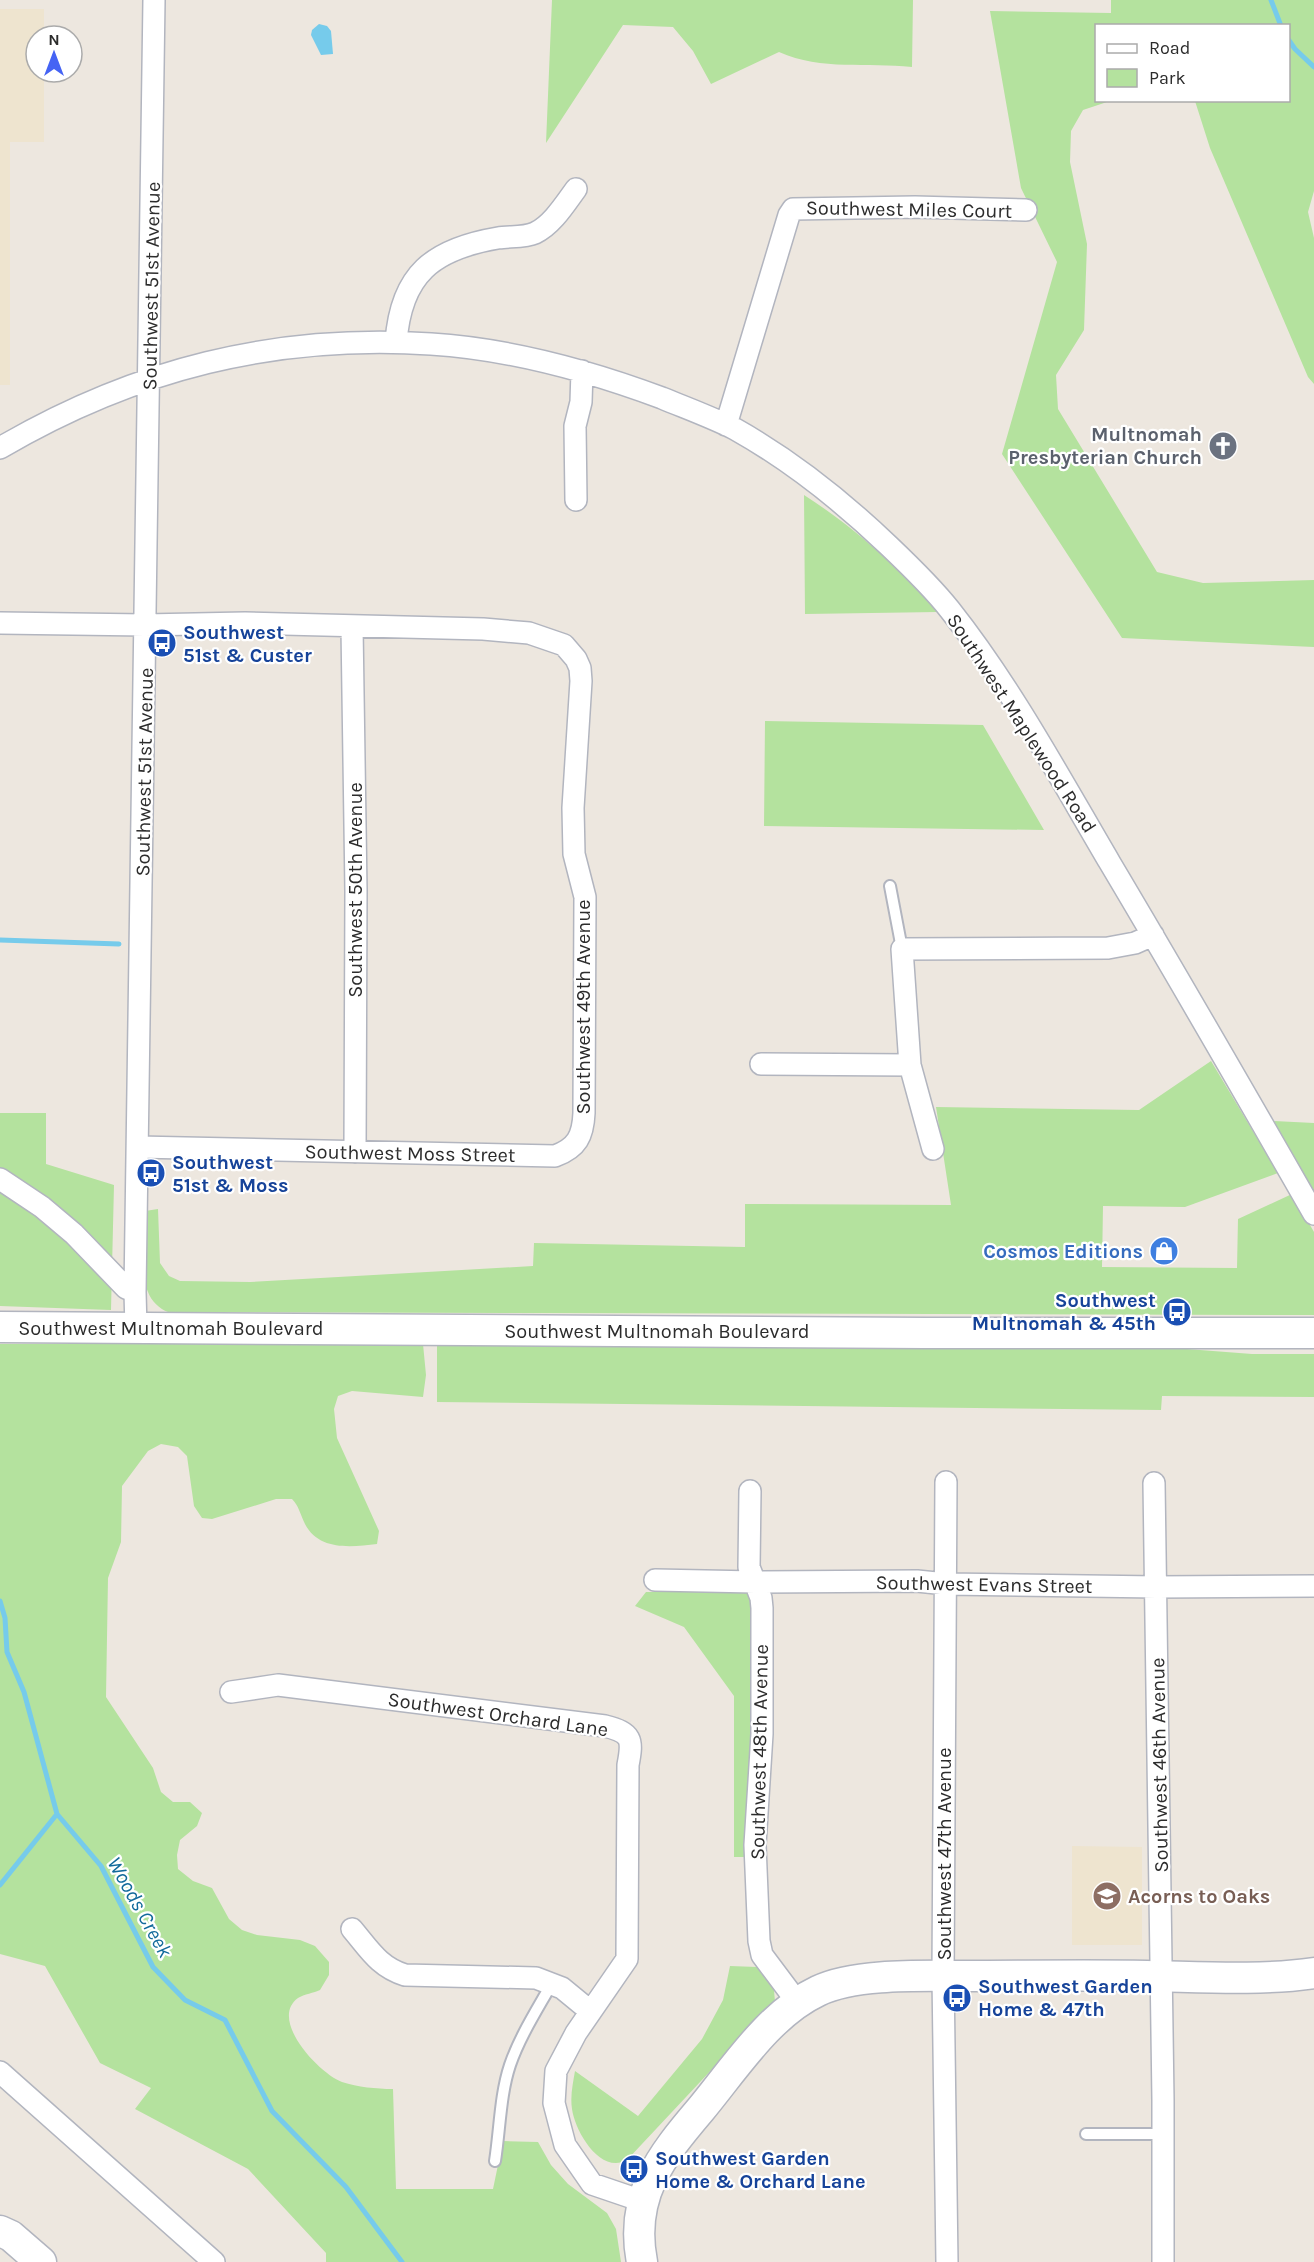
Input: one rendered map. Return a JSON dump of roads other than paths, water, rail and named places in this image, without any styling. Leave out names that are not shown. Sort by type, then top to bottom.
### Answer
[{"type":"main road","name":"Southwest Multnomah Boulevard","points":[[0,1327],[1314,1333]]},
{"type":"main road","points":[[642,2262],[640,2231],[642,2201],[648,2184],[678,2136],[761,2037],[798,2003],[817,1991],[858,1979],[943,1976],[1261,1977],[1314,1973]]},
{"type":"main road","points":[[0,2230],[11,2236],[41,2262]]},
{"type":"street","name":"Southwest 51st Avenue","points":[[136,1328],[154,0]]},
{"type":"street","points":[[396,342],[397,321],[411,283],[434,259],[474,243],[534,233],[560,210],[576,189]]},
{"type":"street","name":"Southwest Miles Court","points":[[726,425],[786,225],[793,209],[915,207],[1026,210]]},
{"type":"street","name":"Southwest Maplewood Road","points":[[0,448],[78,407],[150,379],[213,360],[252,352],[321,344],[396,342],[489,350],[582,371],[654,395],[726,425],[787,461],[836,497],[900,557],[946,605],[982,652],[1153,935],[1314,1214]]},
{"type":"street","points":[[576,500],[575,426],[582,402],[582,371]]},
{"type":"street","points":[[0,622],[146,625],[245,623],[352,627]]},
{"type":"street","name":"Southwest 49th Avenue","points":[[352,627],[483,629],[529,633],[557,641],[571,651],[580,668],[573,808],[574,854],[585,897],[584,1113],[583,1127],[572,1148]]},
{"type":"street","name":"Southwest 50th Avenue","points":[[352,627],[356,891],[355,1152]]},
{"type":"street","points":[[933,1149],[910,1065],[902,949],[1108,948],[1135,943],[1153,935]]},
{"type":"street","points":[[761,1064],[910,1065]]},
{"type":"street","name":"Southwest Moss Street","points":[[138,1147],[555,1156],[572,1148]]},
{"type":"street","points":[[0,1179],[42,1207],[74,1234],[126,1288],[135,1292]]},
{"type":"street","name":"Southwest 47th Avenue","points":[[946,1482],[943,1976],[947,2262]]},
{"type":"street","name":"Southwest 46th Avenue","points":[[1154,1483],[1164,2134],[1163,2262]]},
{"type":"street","name":"Southwest 48th Avenue","points":[[750,1491],[750,1567],[761,1598],[762,1619],[762,1734],[755,1845],[759,1941],[762,1955],[798,2003]]},
{"type":"street","name":"Southwest Evans Street","points":[[655,1580],[917,1581],[946,1584],[1157,1587],[1314,1586]]},
{"type":"street","name":"Southwest Orchard Lane","points":[[231,1692],[278,1685],[605,1726],[622,1731],[630,1737],[627,1959],[576,2033],[556,2071],[554,2103],[565,2145],[592,2184],[642,2201]]},
{"type":"street","points":[[352,1929],[381,1964],[392,1971],[405,1975],[536,1978],[562,1988],[590,2011]]},
{"type":"street","points":[[0,2072],[214,2262]]},
{"type":"lane","points":[[890,886],[902,949]]},
{"type":"lane","points":[[495,2161],[504,2089],[510,2065],[530,2020],[552,1983]]},
{"type":"lane","points":[[1086,2134],[1164,2134]]},
{"type":"water","points":[[319,24],[327,26],[331,31],[333,54],[321,55],[311,35],[312,30]]},
{"type":"waterway","points":[[1271,0],[1280,24]]},
{"type":"waterway","points":[[1290,42],[1314,67]]},
{"type":"waterway","points":[[0,940],[119,944]]},
{"type":"waterway","name":"Woods Creek","points":[[0,1601],[5,1618],[7,1652],[24,1692],[57,1814],[101,1866],[153,1967],[185,2000],[225,2020],[272,2111],[346,2187],[402,2262]]},
{"type":"waterway","points":[[0,1885],[57,1814]]},
{"type":"place","name":"Multnomah Presbyterian Church","points":[[1223,446]]},
{"type":"place","name":"Southwest 51st & Custer","points":[[162,643]]},
{"type":"place","name":"Southwest 51st & Moss","points":[[151,1173]]},
{"type":"place","name":"Cosmos Editions","points":[[1164,1251]]},
{"type":"place","name":"Southwest Multnomah & 45th","points":[[1177,1312]]},
{"type":"place","name":"Acorns to Oaks","points":[[1107,1896]]},
{"type":"place","name":"Southwest Garden Home & 47th","points":[[957,1998]]},
{"type":"place","name":"Southwest Garden Home & Orchard Lane","points":[[634,2169]]}]
